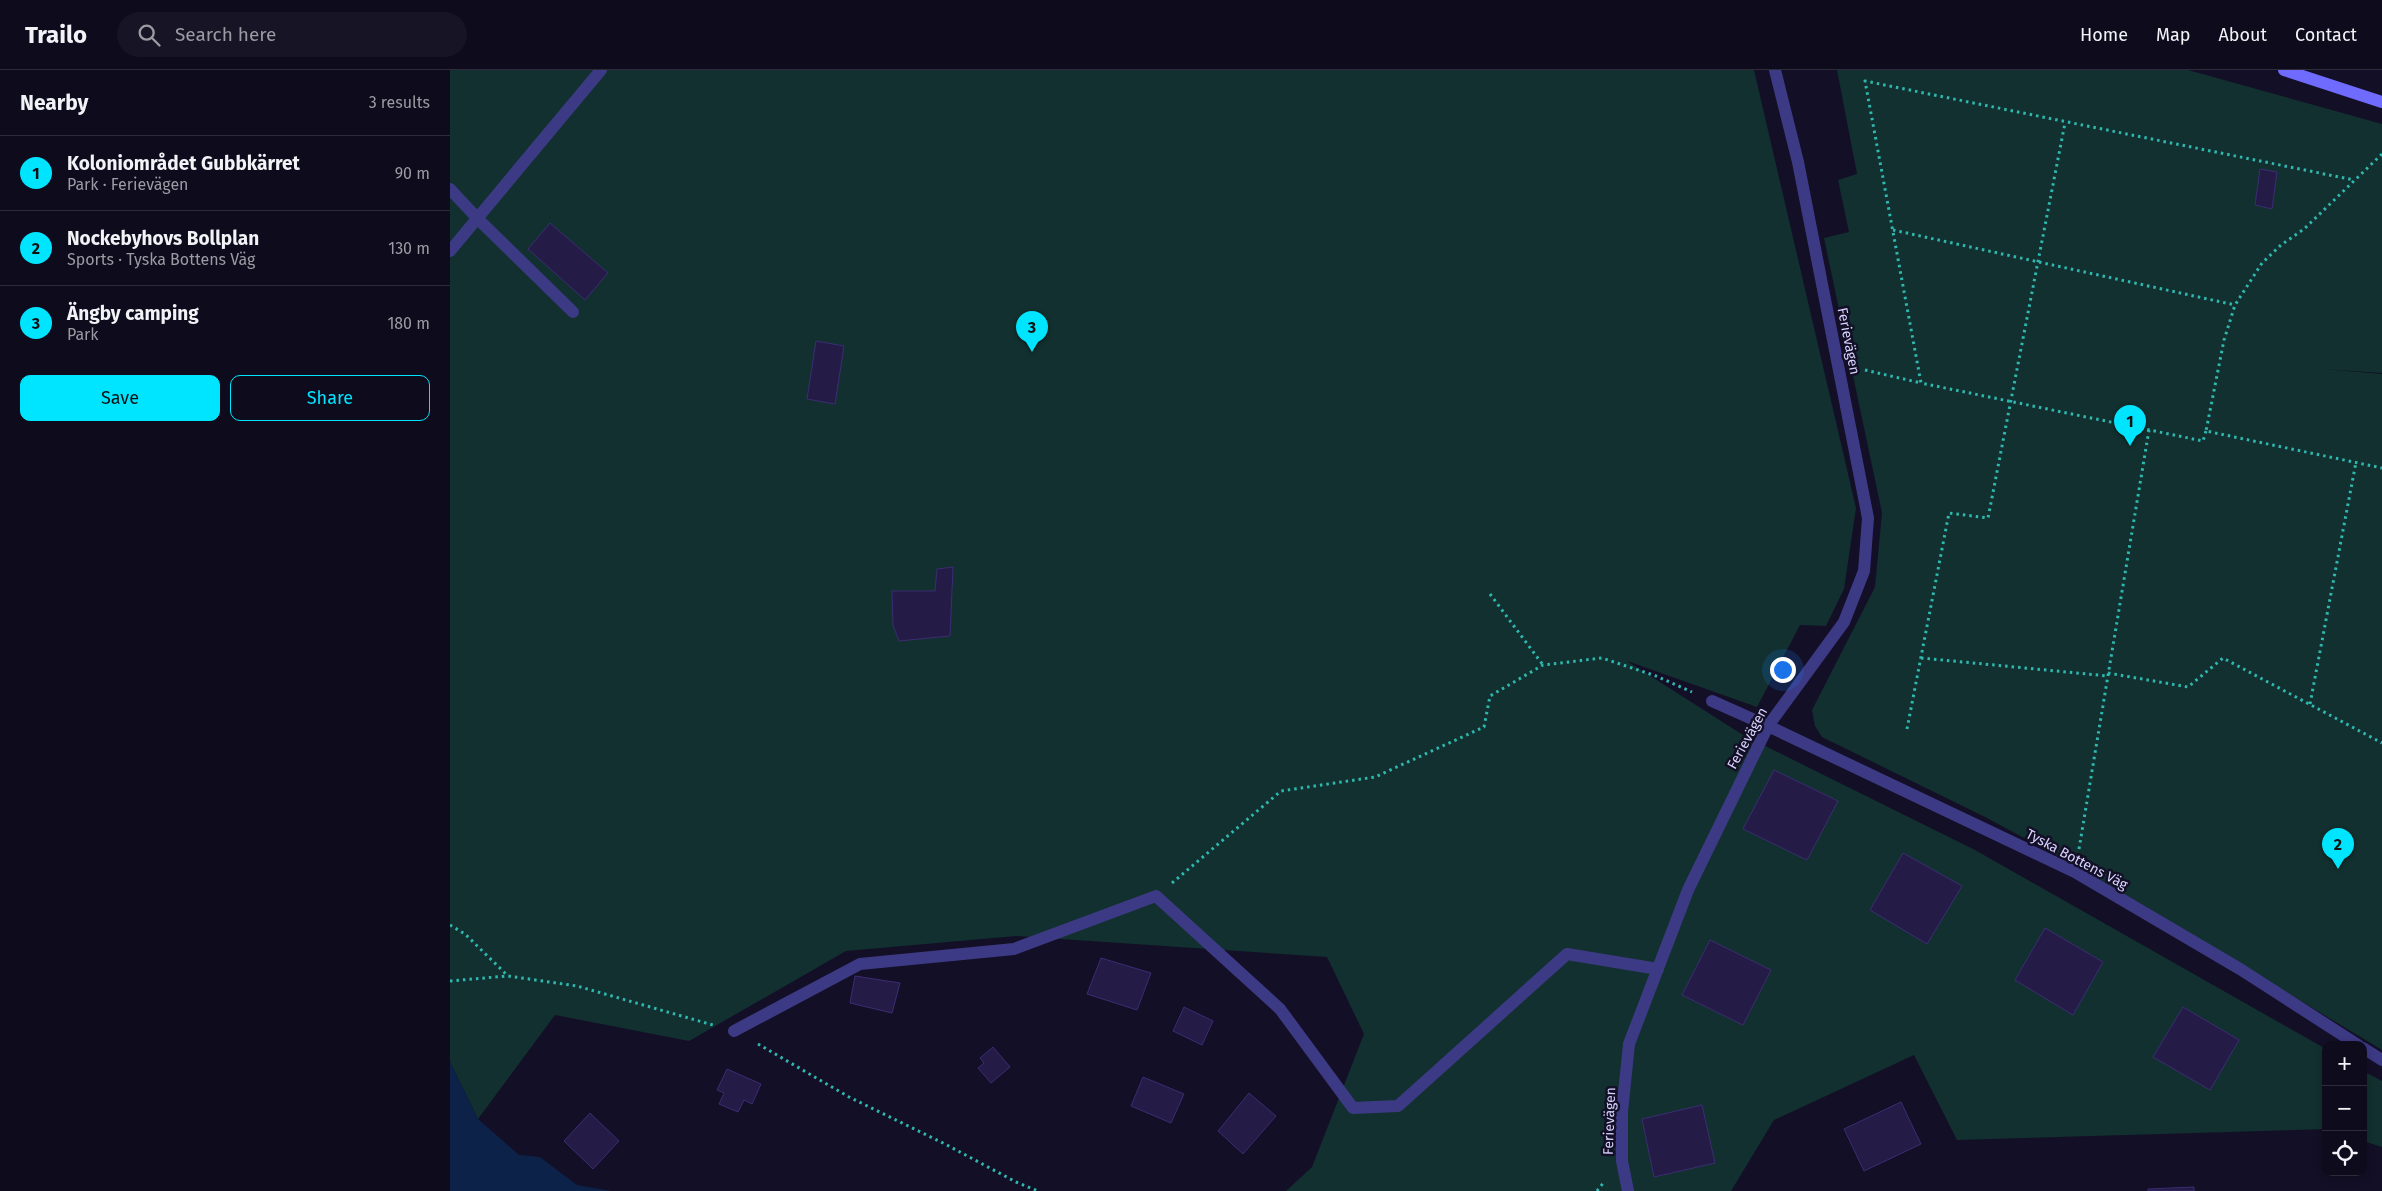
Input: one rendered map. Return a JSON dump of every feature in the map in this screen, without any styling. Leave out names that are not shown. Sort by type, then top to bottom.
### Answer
[{"type":"street","points":[[450,251],[601,70]]},
{"type":"street","name":"Ferievägen","points":[[1628,1191],[1622,1161],[1622,1112],[1629,1044],[1702,858],[1768,726],[1844,622],[1864,571],[1868,518],[1798,162],[1775,70]]},
{"type":"street","points":[[2284,70],[2382,102]]},
{"type":"street","points":[[450,189],[573,312]]},
{"type":"street","name":"Tyska Bottens Väg","points":[[1712,701],[2075,872],[2240,969],[2352,1041]]},
{"type":"street","points":[[734,1031],[860,964],[1014,949],[1156,896],[1280,1010],[1353,1108],[1398,1106],[1567,954],[1658,969]]},
{"type":"street","points":[[2367,1051],[2382,1060]]},
{"type":"path","points":[[1921,383],[1864,81],[2354,180]]},
{"type":"path","points":[[1907,729],[1949,513],[1988,518],[2065,123]]},
{"type":"path","points":[[1865,370],[2203,442],[2224,340],[2235,305],[2262,263],[2281,245],[2304,229],[2382,154]]},
{"type":"path","points":[[1892,230],[2235,305]]},
{"type":"path","points":[[2075,872],[2149,430]]},
{"type":"path","points":[[2206,431],[2382,468]]},
{"type":"path","points":[[2310,704],[2356,462]]},
{"type":"path","points":[[1490,594],[1543,665]]},
{"type":"path","points":[[1156,896],[1281,791],[1375,777],[1484,727],[1490,696],[1543,665],[1602,658],[1656,676],[1712,701]]},
{"type":"path","points":[[1921,658],[2108,674],[2188,687],[2223,658],[2382,743]]},
{"type":"path","points":[[450,925],[465,934],[508,976]]},
{"type":"path","points":[[450,981],[508,976],[577,986],[734,1031],[849,1097],[945,1144],[1016,1182],[1038,1191]]},
{"type":"green space","points":[[450,70],[1754,70],[1856,508],[1844,589],[1826,626],[1800,625],[1757,707],[1627,661],[1743,735],[1975,850],[2322,1047],[2322,1129],[1957,1140],[1914,1055],[1774,1120],[1731,1191],[1286,1191],[1312,1167],[1364,1034],[1327,957],[1016,936],[846,951],[689,1041],[555,1015],[478,1119],[450,1062]]},
{"type":"green space","points":[[1837,70],[2188,70],[2382,124],[2382,373],[2324,369],[2382,374],[2382,1050],[2084,870],[1985,817],[1822,737],[1815,726],[1812,710],[1875,587],[1882,513],[1824,238],[1849,232],[1838,180],[1857,174]]},
{"type":"green space","points":[[2367,1073],[2382,1081],[2382,1147],[2367,1142]]},
{"type":"water","points":[[450,1062],[478,1119],[519,1155],[540,1157],[577,1185],[611,1191],[450,1191]]},
{"type":"building","points":[[2260,169],[2277,172],[2272,209],[2255,205]]},
{"type":"building","points":[[550,223],[608,273],[585,300],[528,249]]},
{"type":"building","points":[[816,341],[844,346],[835,404],[807,399]]},
{"type":"building","points":[[953,567],[950,636],[899,641],[893,625],[892,591],[935,591],[937,569]]},
{"type":"building","points":[[1774,770],[1838,801],[1807,860],[1743,829]]},
{"type":"building","points":[[1903,853],[1962,886],[1927,944],[1870,910]]},
{"type":"building","points":[[2045,928],[2103,962],[2073,1015],[2015,980]]},
{"type":"building","points":[[1710,940],[1771,970],[1743,1025],[1682,995]]},
{"type":"building","points":[[1101,958],[1151,973],[1137,1010],[1087,994]]},
{"type":"building","points":[[855,976],[900,983],[892,1013],[850,1003]]},
{"type":"building","points":[[1184,1007],[1213,1021],[1202,1045],[1173,1031]]},
{"type":"building","points":[[2183,1007],[2239,1040],[2210,1090],[2153,1057]]},
{"type":"building","points":[[993,1047],[1010,1067],[991,1083],[978,1068],[984,1063],[980,1058]]},
{"type":"building","points":[[727,1069],[761,1084],[752,1104],[744,1100],[738,1112],[719,1104],[724,1093],[717,1090]]},
{"type":"building","points":[[1143,1077],[1184,1094],[1171,1123],[1131,1106]]},
{"type":"building","points":[[1249,1093],[1276,1116],[1243,1154],[1218,1131]]},
{"type":"building","points":[[1901,1102],[1921,1144],[1864,1171],[1844,1129]]},
{"type":"building","points":[[1702,1105],[1715,1163],[1654,1177],[1642,1119]]},
{"type":"building","points":[[590,1113],[619,1141],[593,1169],[564,1141]]},
{"type":"building","points":[[2194,1187],[2194,1191],[2148,1191],[2148,1189]]},
{"type":"place","name":"Ängby camping","points":[[1032,352]]},
{"type":"place","name":"Koloniområdet Gubbkärret","points":[[2130,446]]},
{"type":"place","name":"Nockebyhovs Bollplan","points":[[2338,869]]}]
